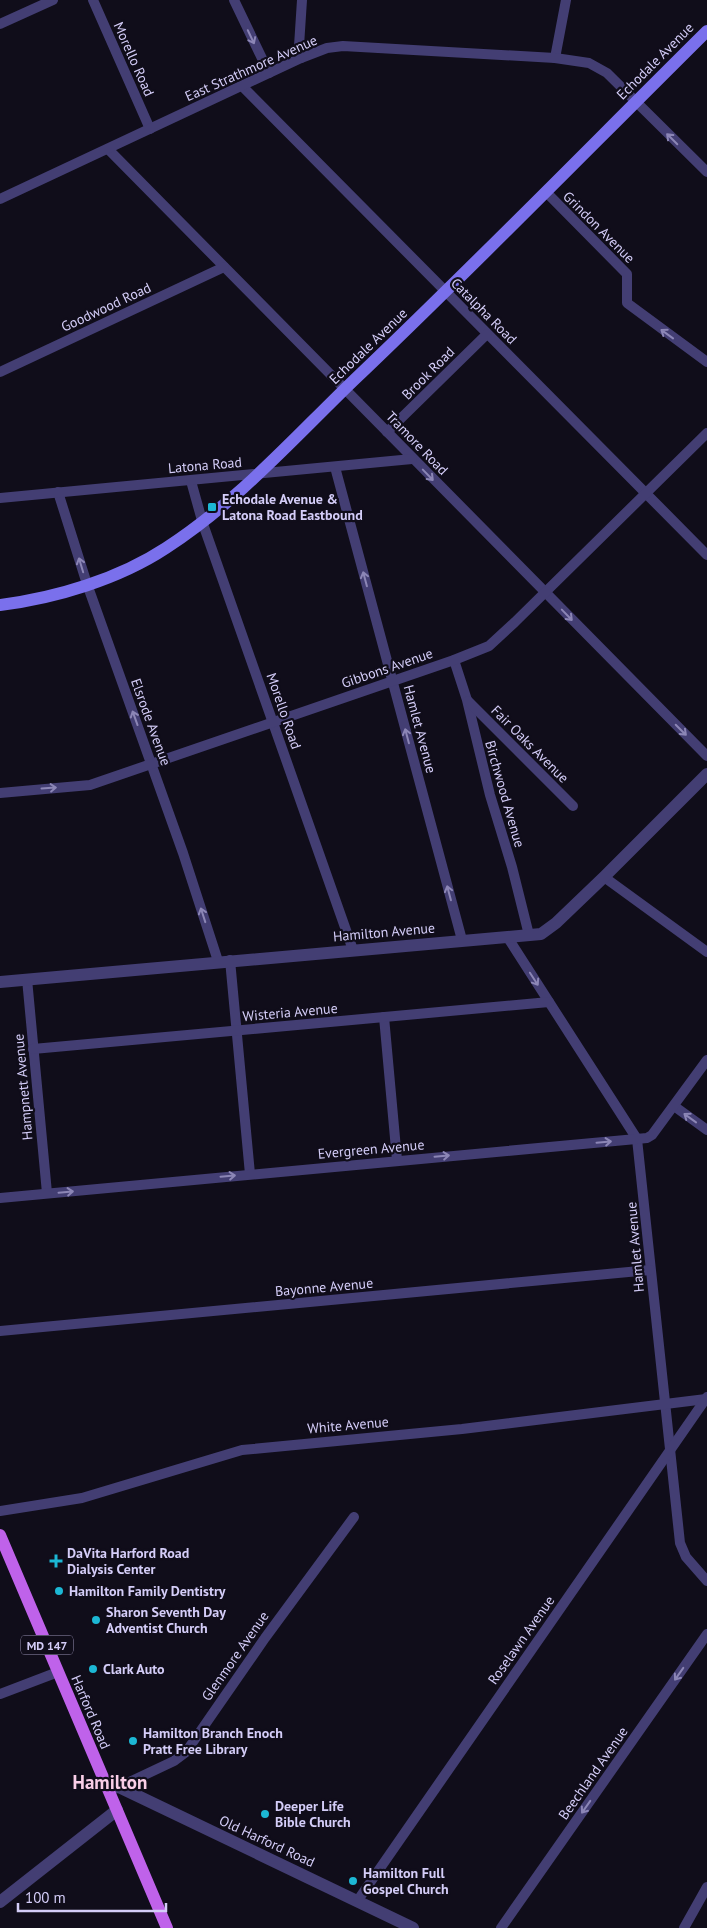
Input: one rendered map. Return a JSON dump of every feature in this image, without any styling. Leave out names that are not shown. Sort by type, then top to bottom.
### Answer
[{"type":"main road","name":"Echodale Avenue","points":[[0,605],[38,598],[87,584],[132,567],[165,550],[203,524],[260,474],[707,31]]},
{"type":"main road","name":"Harford Road","points":[[0,1535],[58,1672],[113,1788],[117,1810],[165,1927]]},
{"type":"street","points":[[0,24],[53,0]]},
{"type":"street","name":"Morello Road","points":[[93,0],[150,129]]},
{"type":"street","points":[[234,0],[269,73]]},
{"type":"street","points":[[301,58],[299,46],[302,0]]},
{"type":"street","points":[[555,58],[566,0]]},
{"type":"street","name":"East Strathmore Avenue","points":[[0,199],[301,58],[327,48],[344,46],[555,58],[575,60],[599,67],[616,80],[707,172]]},
{"type":"street","name":"Catalpha Road","points":[[242,86],[707,555]]},
{"type":"street","name":"Tramore Road","points":[[108,149],[707,756]]},
{"type":"street","name":"Grindon Avenue","points":[[546,192],[627,274],[627,303],[707,362]]},
{"type":"street","name":"Goodwood Road","points":[[0,372],[224,267]]},
{"type":"street","name":"Brook Road","points":[[387,432],[487,334]]},
{"type":"street","name":"Gibbons Avenue","points":[[0,793],[80,787],[152,764],[272,720],[454,660],[494,642],[707,432]]},
{"type":"street","name":"Latona Road","points":[[0,498],[191,481],[412,458]]},
{"type":"street","name":"Hamlet Avenue","points":[[335,466],[462,940]]},
{"type":"street","name":"Morello Road","points":[[191,481],[203,524],[354,950]]},
{"type":"street","name":"Elsrode Avenue","points":[[58,492],[87,584],[224,960],[236,1030],[250,1174]]},
{"type":"street","name":"Birchwood Avenue","points":[[454,660],[467,700],[487,786],[512,866],[529,935]]},
{"type":"street","name":"Fair Oaks Avenue","points":[[467,700],[574,806]]},
{"type":"street","name":"Hamilton Avenue","points":[[0,982],[224,960],[541,934],[548,930],[604,877],[707,774]]},
{"type":"street","points":[[604,877],[707,952]]},
{"type":"street","name":"Hamlet Avenue","points":[[508,938],[637,1139],[664,1404],[682,1550],[707,1581]]},
{"type":"street","name":"Hampnett Avenue","points":[[27,979],[47,1193]]},
{"type":"street","name":"Wisteria Avenue","points":[[33,1049],[549,1002]]},
{"type":"street","points":[[384,1018],[396,1160]]},
{"type":"street","name":"Evergreen Avenue","points":[[0,1198],[637,1139],[652,1136],[707,1060]]},
{"type":"street","points":[[674,1106],[707,1130]]},
{"type":"street","name":"Bayonne Avenue","points":[[0,1330],[650,1270]]},
{"type":"street","name":"White Avenue","points":[[0,1511],[82,1498],[242,1450],[471,1428],[706,1398]]},
{"type":"street","name":"Roselawn Avenue","points":[[358,1900],[706,1398]]},
{"type":"street","name":"Glenmore Avenue","points":[[113,1788],[174,1761],[186,1752],[265,1638],[354,1517]]},
{"type":"street","name":"Beechland Avenue","points":[[501,1928],[707,1634]]},
{"type":"street","points":[[0,1694],[58,1672]]},
{"type":"street","name":"Old Harford Road","points":[[113,1788],[358,1900],[412,1928]]},
{"type":"street","points":[[0,1902],[117,1810]]},
{"type":"street","points":[[684,1928],[707,1887]]},
{"type":"place","name":"Echodale Avenue & Latona Road Eastbound","points":[[212,507]]},
{"type":"place","name":"DaVita Harford Road Dialysis Center","points":[[56,1561]]},
{"type":"place","name":"Hamilton Family Dentistry","points":[[59,1591]]},
{"type":"place","name":"Sharon Seventh Day Adventist Church","points":[[96,1620]]},
{"type":"place","name":"Clark Auto","points":[[93,1669]]},
{"type":"place","name":"Hamilton Branch Enoch Pratt Free Library","points":[[133,1741]]},
{"type":"place","name":"Deeper Life Bible Church","points":[[265,1814]]},
{"type":"place","name":"Hamilton Full Gospel Church","points":[[353,1881]]},
{"type":"district","name":"Hamilton","points":[[110,1782]]}]
